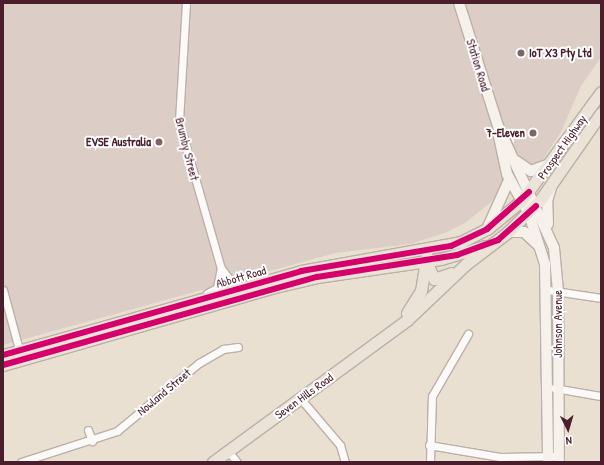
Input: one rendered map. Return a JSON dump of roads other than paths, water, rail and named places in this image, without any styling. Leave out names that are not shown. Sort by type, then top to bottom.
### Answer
[{"type":"main road","name":"Station Road","points":[[459,3],[498,126],[509,180],[521,201]]},
{"type":"main road","name":"Prospect Highway","points":[[521,201],[550,164],[601,92]]},
{"type":"main road","name":"Prospect Highway","points":[[532,210],[601,113]]},
{"type":"main road","name":"Station Road","points":[[498,126],[529,192]]},
{"type":"main road","points":[[511,155],[531,171],[550,164]]},
{"type":"main road","points":[[487,229],[509,180]]},
{"type":"main road","points":[[551,238],[547,209],[553,180]]},
{"type":"main road","name":"Johnson Avenue","points":[[529,192],[532,210],[553,291],[547,387],[548,459]]},
{"type":"main road","points":[[487,229],[521,201]]},
{"type":"main road","name":"Johnson Avenue","points":[[521,201],[532,210],[551,238],[558,388],[559,459]]},
{"type":"main road","name":"Seven Hills Road","points":[[213,462],[394,329],[466,264],[508,232],[532,210]]},
{"type":"main road","name":"Abbott Road","points":[[3,355],[21,355],[289,284],[426,256],[461,242],[487,229]]},
{"type":"main road","points":[[508,232],[524,232],[542,250]]},
{"type":"main road","name":"Abbott Road","points":[[3,365],[21,355],[177,307],[325,266],[426,256],[457,256],[498,240]]},
{"type":"main road","points":[[426,256],[430,275],[437,280],[466,264]]},
{"type":"main road","name":"Seven Hills Road","points":[[394,329],[418,298],[426,256]]},
{"type":"street","name":"Brumby Street","points":[[186,3],[179,122],[221,268],[233,284],[249,286]]},
{"type":"street","name":"Brumby Street","points":[[177,307],[217,288],[221,268]]},
{"type":"street","points":[[3,290],[21,355]]},
{"type":"street","points":[[553,291],[601,298]]},
{"type":"street","points":[[430,462],[429,445],[432,396],[468,334]]},
{"type":"street","name":"Nowland Street","points":[[21,462],[41,459],[117,431],[199,363],[223,349],[238,347]]},
{"type":"street","points":[[547,387],[601,396]]},
{"type":"street","points":[[300,398],[340,445],[344,462]]},
{"type":"street","points":[[88,430],[92,441]]},
{"type":"street","points":[[429,445],[500,457],[559,459]]},
{"type":"street","points":[[228,450],[237,462]]},
{"type":"place","name":"IoT X3 Pty Ltd","points":[[521,53]]},
{"type":"place","name":"7-Eleven","points":[[533,133]]},
{"type":"place","name":"EVSE Australia","points":[[159,142]]}]
